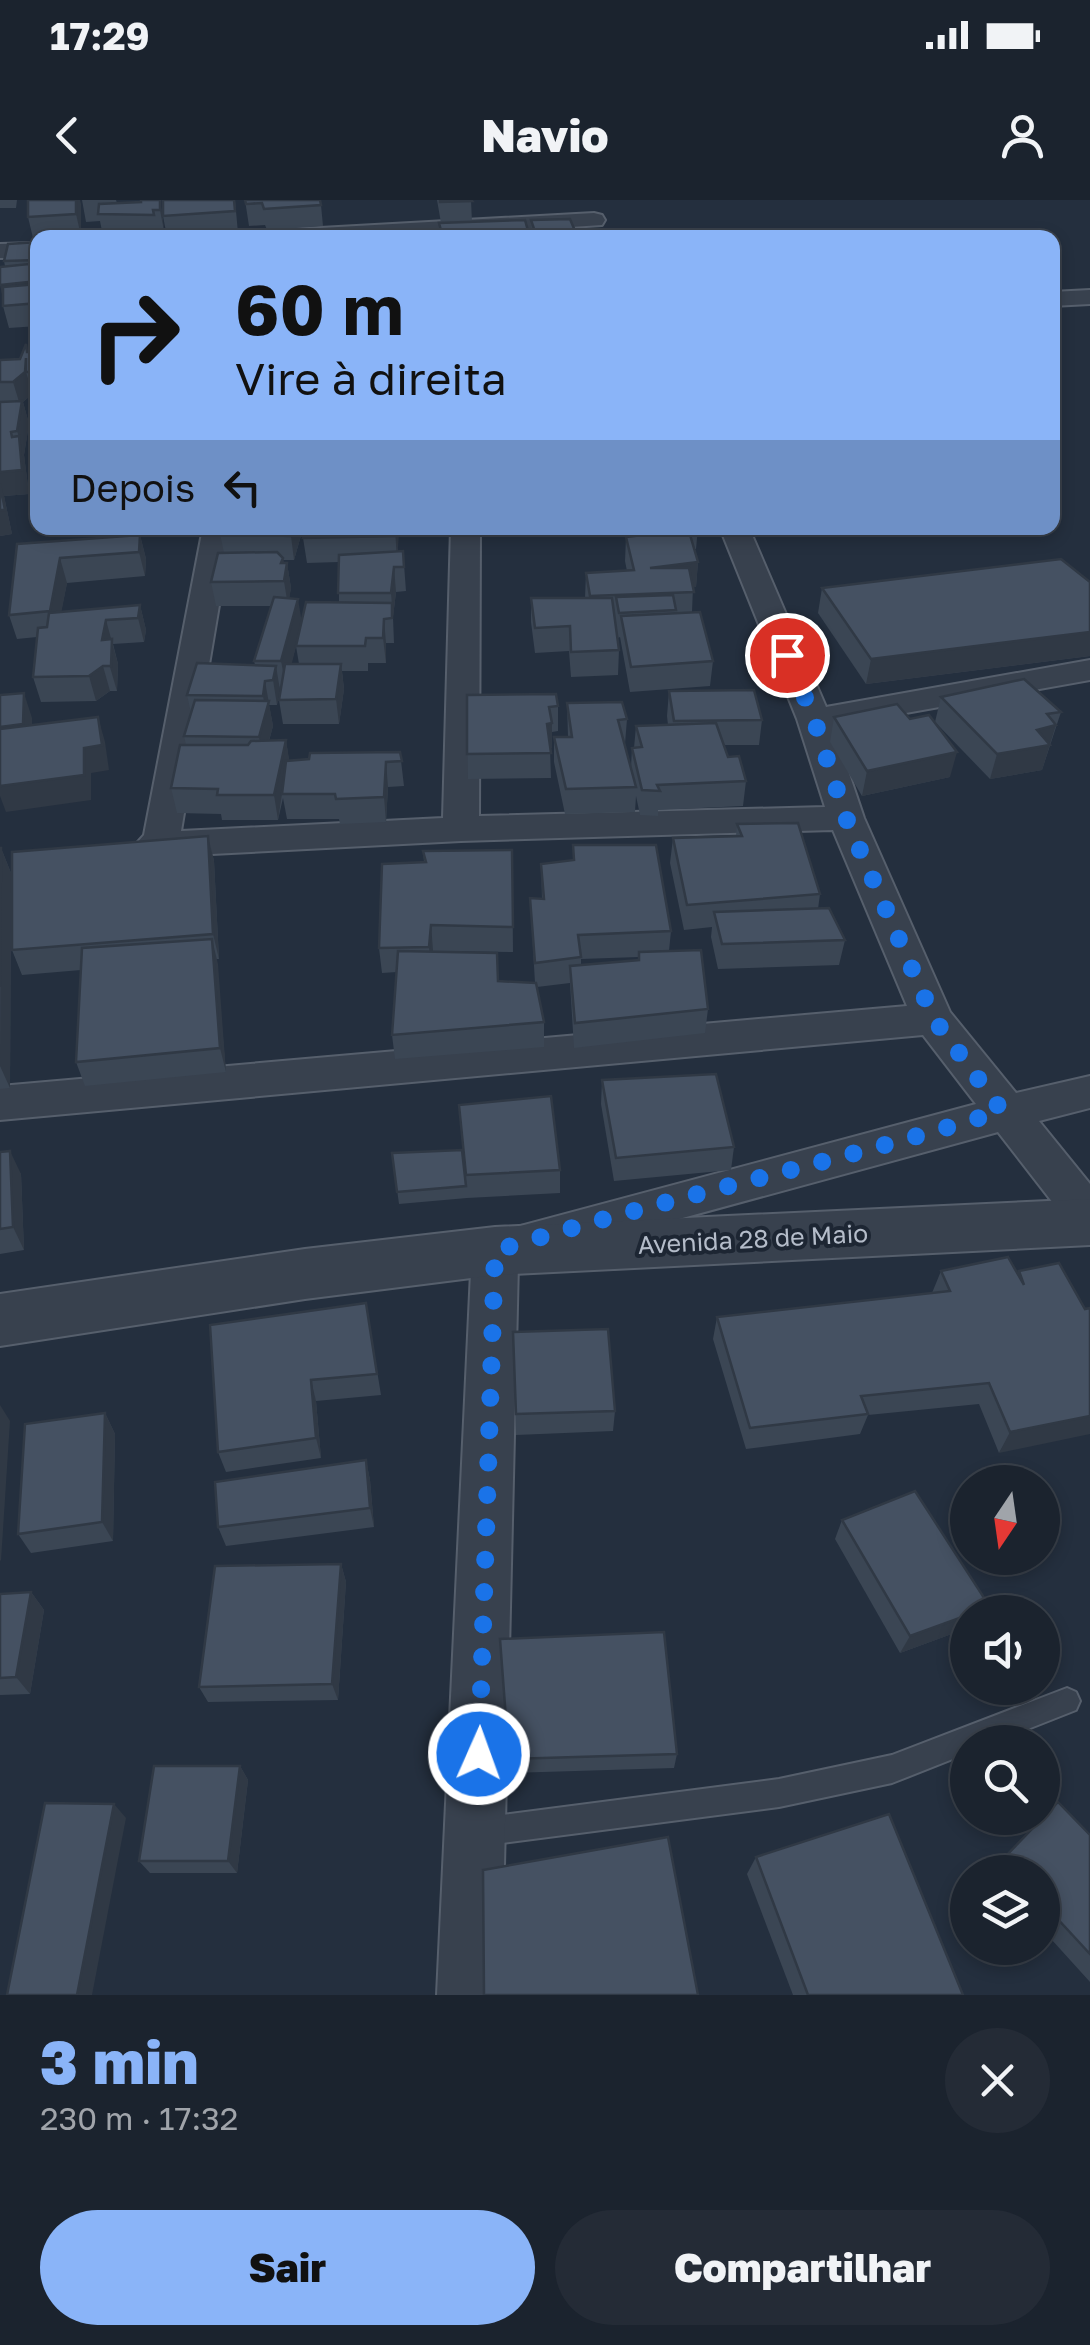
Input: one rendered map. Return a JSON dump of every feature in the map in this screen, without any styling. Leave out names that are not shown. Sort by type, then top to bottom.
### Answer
[{"type":"street","points":[[404,230],[594,219]]},
{"type":"street","points":[[0,252],[30,250]]},
{"type":"street","points":[[1060,299],[1090,297]]},
{"type":"street","points":[[215,535],[143,845],[461,829],[846,818]]},
{"type":"street","points":[[461,829],[465,535]]},
{"type":"street","points":[[737,535],[814,719],[846,818],[934,1019],[1090,1219]]},
{"type":"street","points":[[814,719],[1090,670]]},
{"type":"street","points":[[0,1103],[934,1019]]},
{"type":"street","points":[[469,1995],[495,1251],[603,1218],[840,1160],[1002,1111],[1090,1092]]},
{"type":"street","name":"Avenida 28 de Maio","points":[[0,1320],[495,1251],[1090,1219]]},
{"type":"lane","points":[[477,1832],[779,1793],[892,1768],[1067,1701]]},
{"type":"building","points":[[28,200],[76,200],[76,214],[28,217]]},
{"type":"building","points":[[160,200],[160,210],[153,210],[154,215],[98,214],[99,204]]},
{"type":"building","points":[[163,200],[234,200],[235,211],[163,216]]},
{"type":"building","points":[[245,200],[320,200],[321,205],[264,209],[262,203],[246,204]]},
{"type":"building","points":[[570,219],[575,230],[534,230],[531,220]]},
{"type":"building","points":[[525,220],[528,230],[441,230],[439,223]]},
{"type":"building","points":[[30,243],[30,260],[4,261],[8,244]]},
{"type":"building","points":[[29,264],[30,282],[0,285],[0,267]]},
{"type":"building","points":[[30,285],[30,304],[3,306],[3,287]]},
{"type":"building","points":[[26,344],[30,372],[26,372],[26,358],[25,372],[13,382],[0,382],[0,360],[20,359]]},
{"type":"building","points":[[22,401],[17,431],[11,432],[12,437],[19,436],[22,470],[0,472],[0,402]]},
{"type":"building","points":[[0,484],[5,510],[0,510]]},
{"type":"building","points":[[140,535],[139,552],[60,558],[50,611],[9,615],[17,544]]},
{"type":"building","points":[[304,535],[395,535],[395,536],[303,538]]},
{"type":"building","points":[[690,535],[698,562],[650,568],[689,568],[694,592],[590,596],[586,573],[634,570],[626,537]]},
{"type":"building","points":[[403,551],[404,567],[394,567],[391,593],[338,593],[339,555]]},
{"type":"building","points":[[277,552],[283,558],[281,563],[287,563],[284,581],[211,582],[218,553]]},
{"type":"building","points":[[1061,559],[1090,582],[1090,632],[871,659],[822,588]]},
{"type":"building","points":[[673,595],[676,610],[619,613],[616,597]]},
{"type":"building","points":[[274,597],[298,599],[281,661],[254,661]]},
{"type":"building","points":[[531,598],[612,598],[619,650],[571,652],[570,626],[535,628]]},
{"type":"building","points":[[306,602],[392,603],[392,618],[384,619],[383,638],[366,638],[365,646],[296,646]]},
{"type":"building","points":[[140,605],[138,618],[106,620],[102,640],[112,639],[111,666],[103,666],[89,676],[33,677],[38,628],[47,627],[49,613]]},
{"type":"building","points":[[700,612],[713,661],[631,667],[621,616]]},
{"type":"building","points":[[197,663],[276,666],[273,680],[265,681],[263,696],[187,695]]},
{"type":"building","points":[[285,664],[341,664],[336,699],[279,700]]},
{"type":"building","points":[[1024,679],[1061,712],[1047,714],[1056,725],[1037,730],[1050,745],[997,754],[941,697]]},
{"type":"building","points":[[754,690],[762,720],[674,721],[669,691]]},
{"type":"building","points":[[24,693],[23,724],[0,727],[0,695]]},
{"type":"building","points":[[556,694],[558,706],[549,707],[552,723],[547,724],[551,753],[467,754],[467,695]]},
{"type":"building","points":[[195,700],[269,701],[259,737],[184,736]]},
{"type":"building","points":[[622,702],[627,719],[618,720],[636,787],[566,789],[554,737],[572,737],[567,703]]},
{"type":"building","points":[[897,704],[910,719],[929,715],[957,752],[867,771],[834,717]]},
{"type":"building","points":[[98,717],[102,745],[84,748],[84,775],[0,786],[0,729]]},
{"type":"building","points":[[716,723],[728,757],[739,756],[746,781],[657,785],[660,791],[642,790],[632,748],[642,747],[636,726]]},
{"type":"building","points":[[286,740],[274,795],[217,795],[218,789],[171,788],[180,745],[248,745],[251,741]]},
{"type":"building","points":[[400,752],[402,761],[386,762],[384,797],[336,799],[335,794],[282,794],[286,761],[309,759],[310,753]]},
{"type":"building","points":[[798,823],[820,894],[687,905],[673,838],[742,836],[737,824]]},
{"type":"building","points":[[208,836],[213,934],[12,950],[12,852]]},
{"type":"building","points":[[573,845],[656,845],[671,931],[578,935],[581,957],[535,963],[530,898],[544,899],[541,864],[574,860]]},
{"type":"building","points":[[0,848],[1,848],[0,987]]},
{"type":"building","points":[[512,850],[513,927],[431,925],[429,947],[379,948],[382,864],[426,862],[423,851]]},
{"type":"building","points":[[829,908],[845,940],[722,944],[714,912]]},
{"type":"building","points":[[212,939],[220,1048],[76,1062],[82,948]]},
{"type":"building","points":[[701,950],[708,1009],[575,1023],[570,966],[639,960],[639,952]]},
{"type":"building","points":[[398,951],[497,953],[498,981],[536,983],[544,1022],[392,1035]]},
{"type":"building","points":[[716,1074],[734,1147],[616,1158],[602,1080]]},
{"type":"building","points":[[551,1096],[560,1170],[466,1175],[459,1105]]},
{"type":"building","points":[[462,1150],[466,1186],[397,1192],[392,1153]]},
{"type":"building","points":[[10,1151],[13,1227],[0,1229],[0,1152]]},
{"type":"building","points":[[1008,1257],[1024,1285],[1019,1271],[1059,1263],[1085,1309],[1090,1308],[1090,1416],[1010,1432],[989,1383],[861,1396],[868,1414],[750,1428],[717,1317],[950,1291],[941,1271]]},
{"type":"building","points":[[366,1303],[377,1374],[311,1380],[316,1438],[218,1452],[210,1325]]},
{"type":"building","points":[[608,1329],[615,1411],[516,1414],[513,1332]]},
{"type":"building","points":[[105,1413],[102,1522],[18,1534],[25,1424]]},
{"type":"building","points":[[366,1460],[370,1508],[218,1527],[215,1482]]},
{"type":"building","points":[[915,1491],[950,1545],[950,1575],[969,1575],[982,1595],[950,1595],[950,1622],[910,1636],[842,1520]]},
{"type":"building","points":[[341,1564],[332,1684],[199,1687],[215,1566]]},
{"type":"building","points":[[31,1592],[16,1677],[0,1678],[0,1594]]},
{"type":"building","points":[[664,1632],[677,1754],[509,1759],[500,1639]]},
{"type":"building","points":[[154,1766],[240,1766],[228,1861],[139,1861]]},
{"type":"building","points":[[45,1803],[114,1804],[77,1995],[7,1995]]},
{"type":"building","points":[[1060,1804],[1090,1835],[1090,1954],[1060,1922],[1060,1855],[1007,1855],[1026,1835],[1060,1835]]},
{"type":"building","points":[[889,1814],[963,1995],[808,1995],[756,1857]]},
{"type":"building","points":[[668,1837],[698,1995],[484,1995],[483,1870]]},
{"type":"route","points":[[479,1754],[495,1251],[603,1218],[840,1160],[1002,1111],[934,1019],[846,818],[814,719],[787,655]]}]
